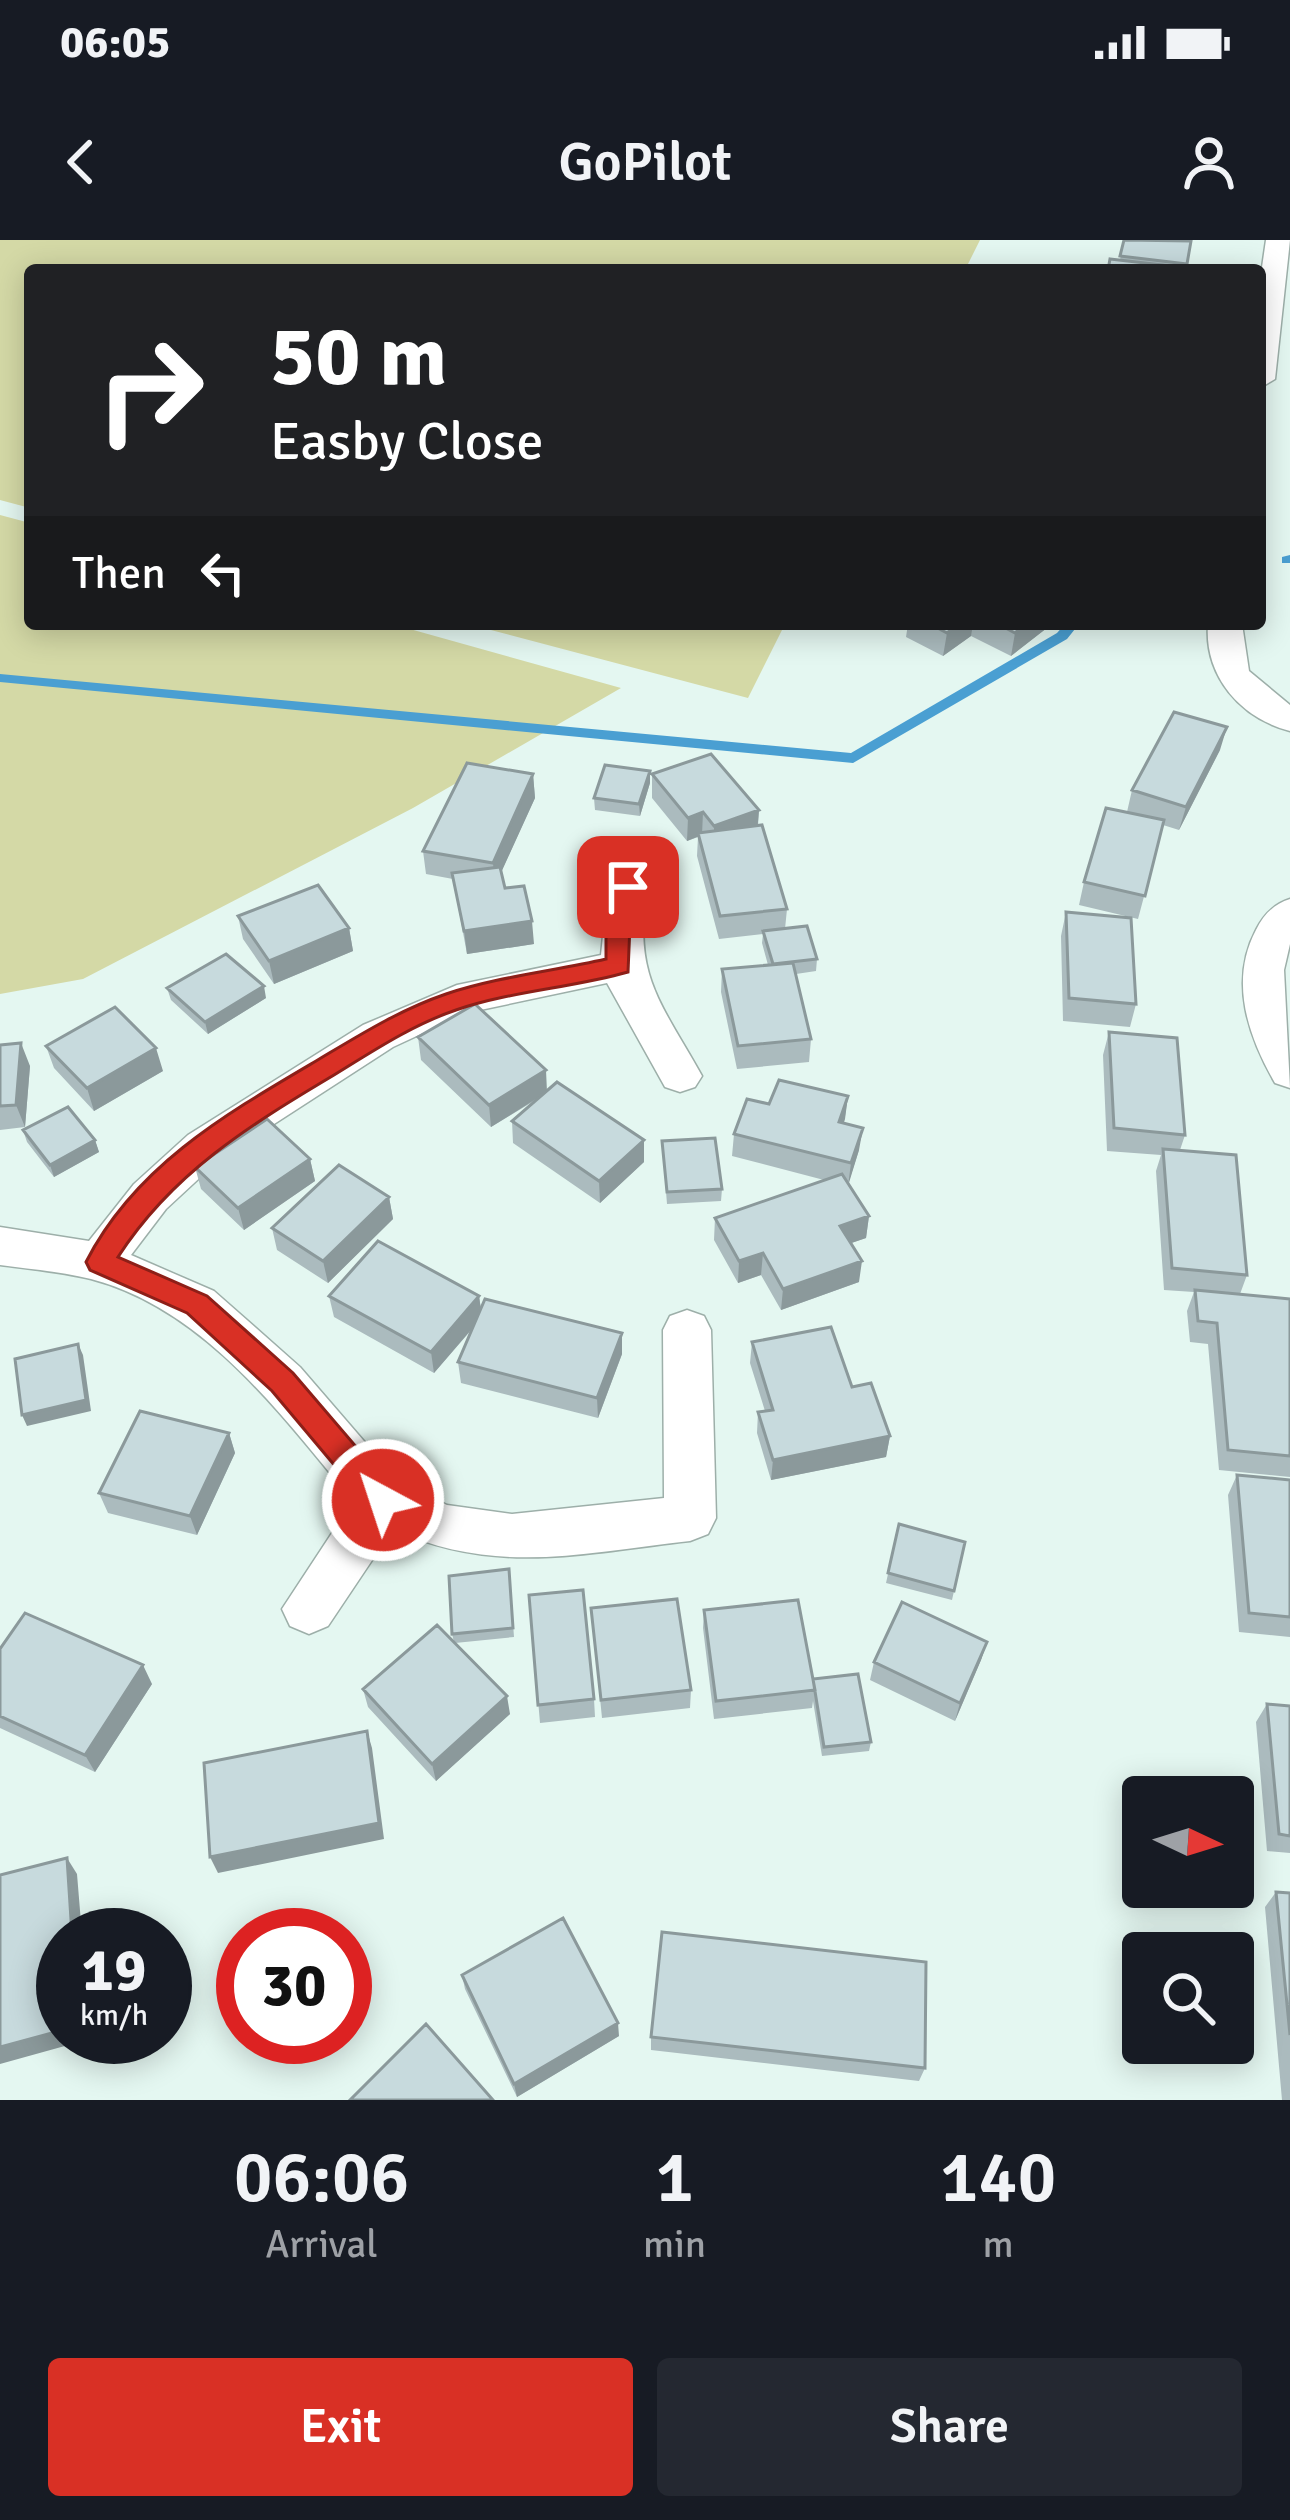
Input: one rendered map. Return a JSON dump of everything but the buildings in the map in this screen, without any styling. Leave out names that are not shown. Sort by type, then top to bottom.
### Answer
[{"type":"street","points":[[1266,337],[1280,240]]},
{"type":"street","points":[[1225,630],[1225,664],[1244,692],[1290,720]]},
{"type":"street","points":[[628,887],[618,925],[619,966],[680,1076]]},
{"type":"street","points":[[1290,913],[1280,922],[1262,966],[1264,1009],[1290,1072]]},
{"type":"street","points":[[100,1262],[133,1211],[178,1164],[238,1119],[391,1028],[453,1001],[619,966]]},
{"type":"street","points":[[0,1246],[100,1262],[197,1305],[283,1382],[383,1500],[442,1527],[512,1537],[690,1518],[687,1330]]},
{"type":"street","points":[[309,1609],[383,1500]]},
{"type":"green space","points":[[0,240],[980,240],[968,264],[24,264],[24,506],[0,500]]},
{"type":"green space","points":[[0,515],[24,521],[24,630],[413,630],[621,688],[413,808],[83,979],[0,994]]},
{"type":"green space","points":[[491,630],[782,630],[748,698]]},
{"type":"waterway","points":[[0,678],[853,758],[1067,630]]},
{"type":"route","points":[[383,1500],[283,1382],[197,1305],[100,1262],[133,1211],[178,1164],[238,1119],[391,1028],[453,1001],[619,966],[618,925],[628,887]]}]
